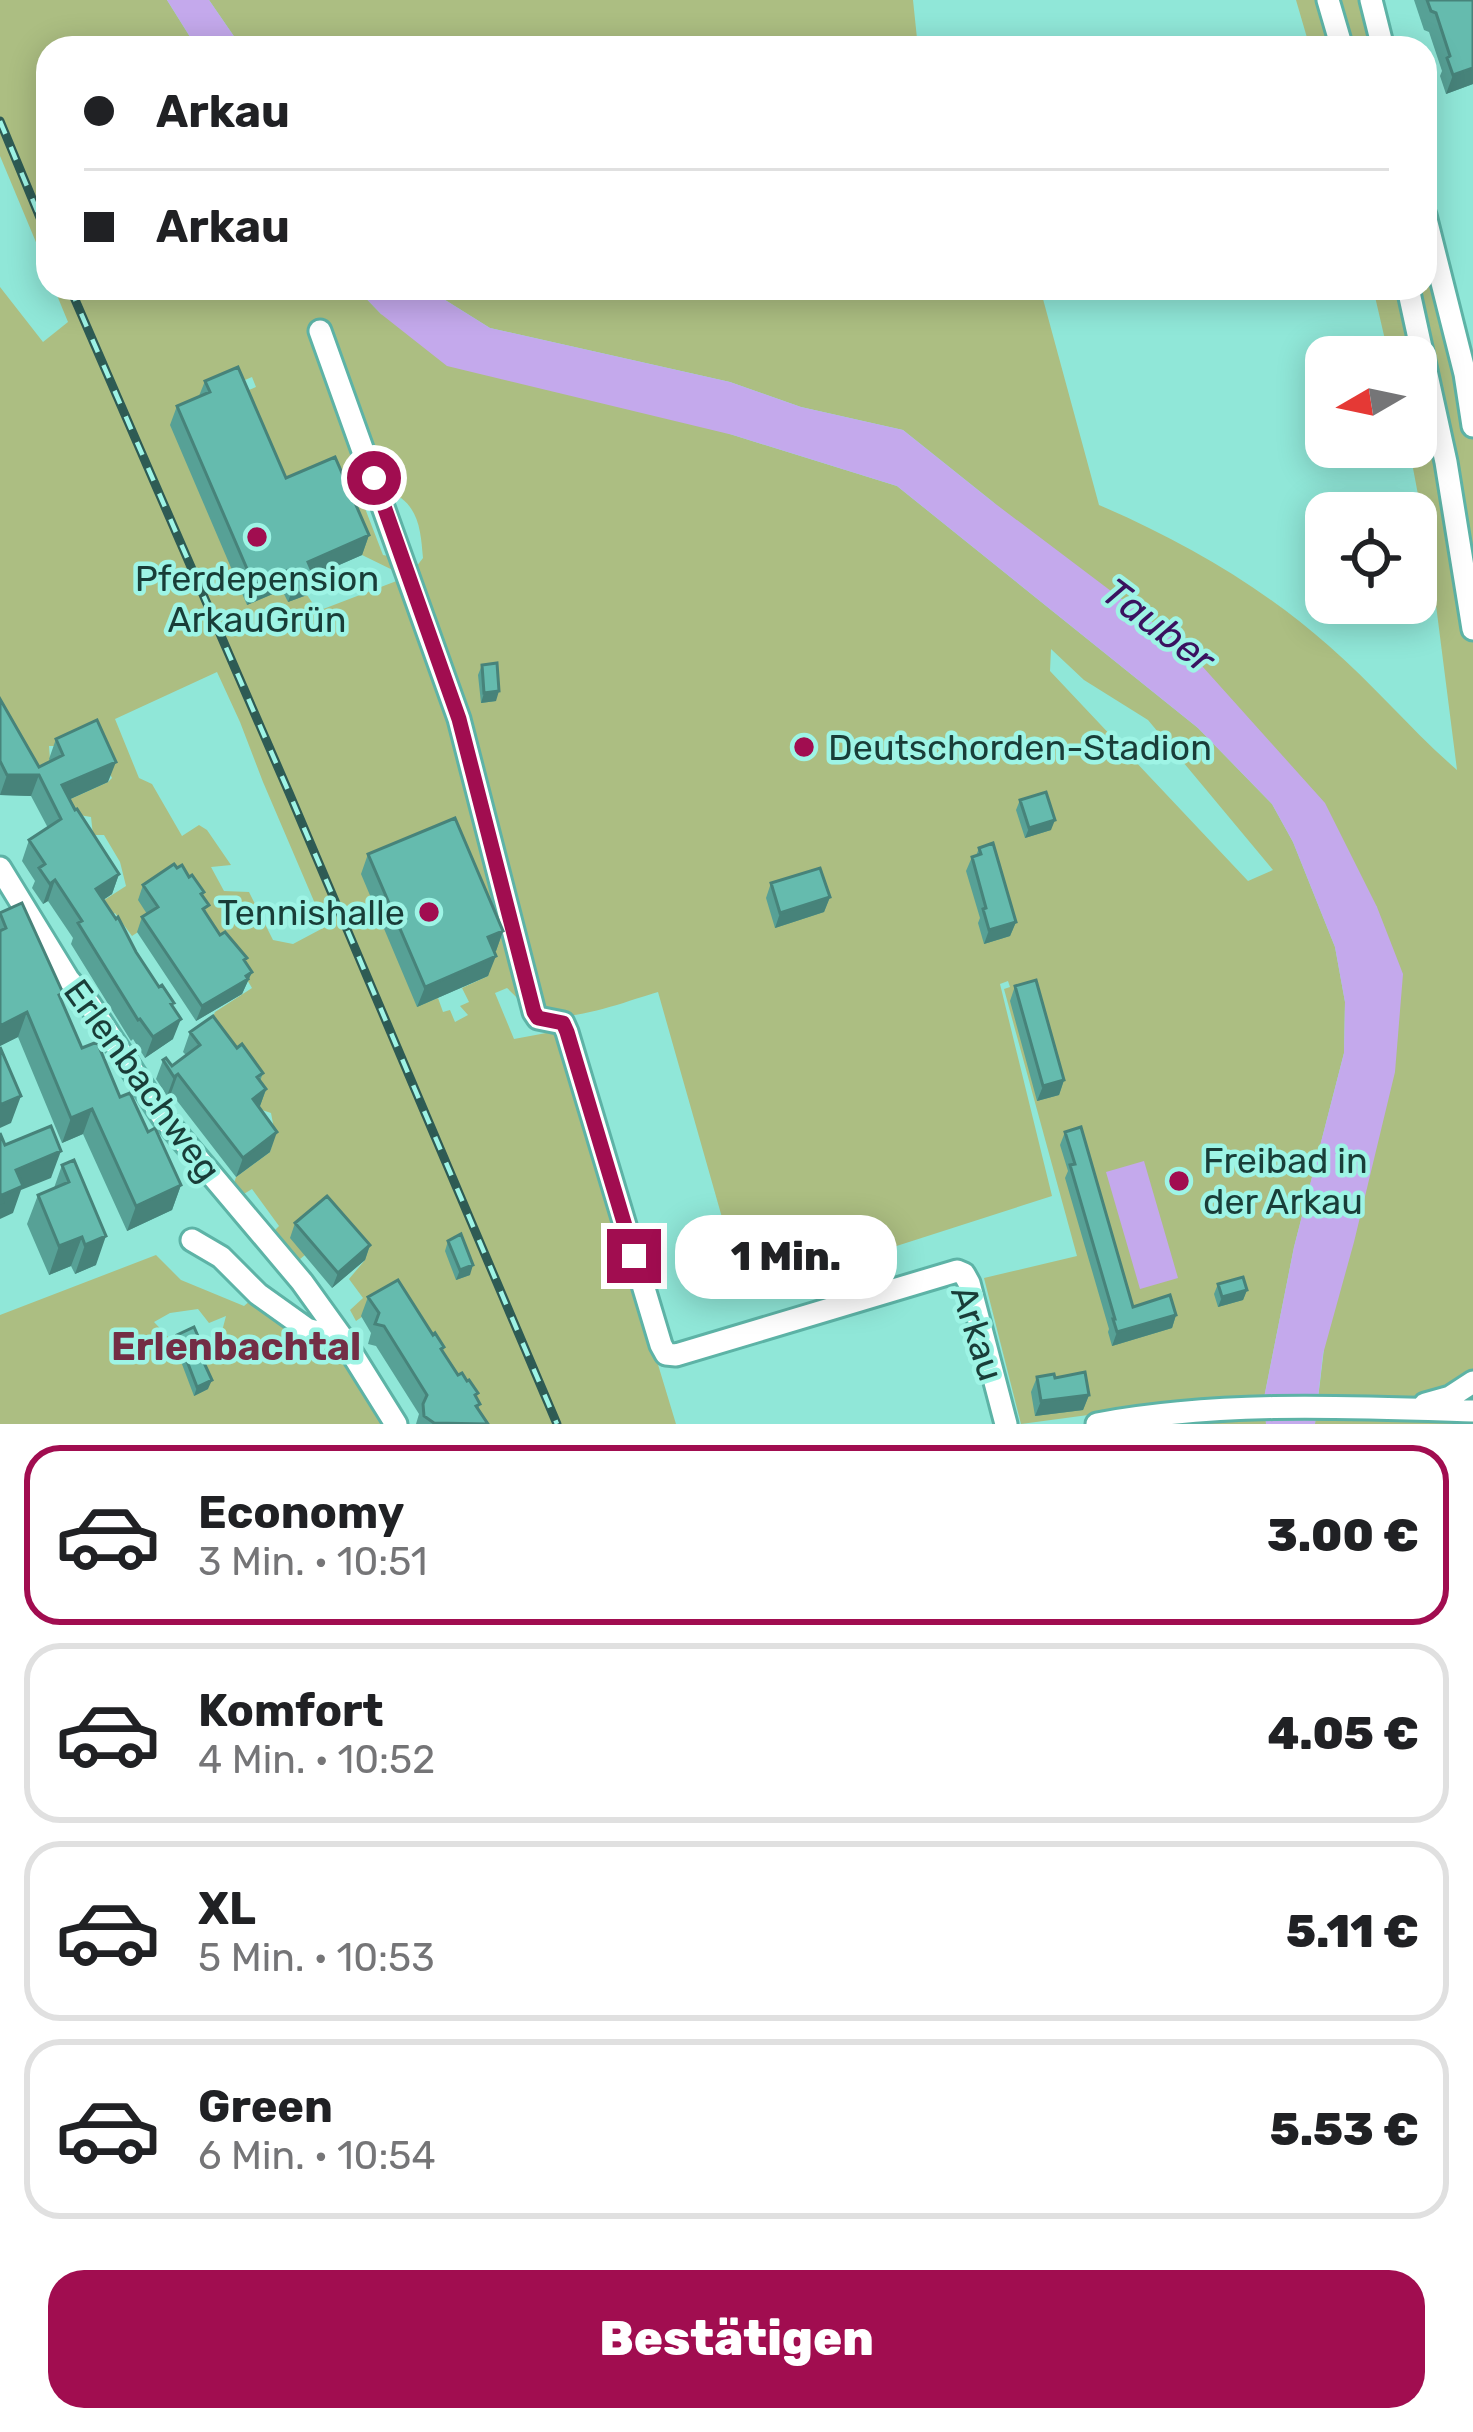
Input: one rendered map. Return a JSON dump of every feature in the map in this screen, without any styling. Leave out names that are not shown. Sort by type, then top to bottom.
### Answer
[{"type":"street","points":[[1328,0],[1338,36]]},
{"type":"street","points":[[1371,0],[1380,36]]},
{"type":"street","points":[[1437,263],[1473,426]]},
{"type":"street","points":[[1411,300],[1446,462],[1473,629]]},
{"type":"street","name":"Arkau","points":[[320,331],[459,719],[534,1012],[538,1018],[563,1023],[567,1032],[666,1354],[676,1355],[957,1271],[969,1282],[1006,1424]]},
{"type":"street","name":"Erlenbachweg","points":[[0,868],[68,979],[162,1116],[302,1282],[396,1424]]},
{"type":"street","name":"Erlenbachweg","points":[[192,1240],[221,1257],[258,1294],[307,1329],[343,1340]]},
{"type":"street","points":[[1407,1409],[1450,1397],[1473,1382]]},
{"type":"street","points":[[1097,1424],[1158,1413],[1251,1410],[1473,1412]]},
{"type":"green space","points":[[0,0],[167,0],[190,36],[36,36],[36,242],[0,156]]},
{"type":"green space","points":[[209,0],[913,0],[917,36],[234,36]]},
{"type":"green space","points":[[1296,0],[1372,0],[1380,36],[1306,36]]},
{"type":"green space","points":[[1437,268],[1473,426],[1473,1382],[1450,1397],[1473,1411],[1473,1424],[1315,1424],[1377,907],[993,502],[903,430],[801,407],[730,382],[490,328],[445,300],[1043,300],[1099,505],[1191,550],[1276,604],[1346,661],[1457,770],[1437,613],[1437,492],[1418,492],[1413,468],[1437,468],[1437,336],[1384,336],[1376,300],[1398,300],[1415,323],[1410,300],[1437,300]]},
{"type":"green space","points":[[0,287],[43,342],[68,322],[59,300],[368,300],[381,314],[897,486],[1198,728],[1272,804],[1293,842],[1335,947],[1345,1002],[1344,1053],[1294,1247],[1264,1398],[1266,1424],[1097,1424],[1216,1409],[1215,1398],[1021,1424],[984,1278],[1077,1256],[1004,989],[1010,987],[1008,981],[1000,984],[1052,1196],[744,1295],[658,992],[564,1016],[536,1013],[507,988],[495,993],[514,1039],[557,1031],[676,1424],[472,1424],[378,1306],[356,1321],[350,1310],[363,1298],[349,1279],[365,1260],[322,1211],[305,1255],[290,1267],[266,1239],[279,1226],[252,1189],[234,1200],[230,1196],[236,1177],[270,1152],[275,1134],[271,1113],[259,1109],[209,1025],[215,1012],[252,988],[223,940],[173,945],[211,920],[180,874],[153,922],[132,936],[115,913],[99,925],[70,922],[126,886],[120,862],[104,835],[93,835],[91,817],[55,806],[112,778],[92,737],[49,746],[51,773],[42,782],[0,731]],"holes":[[[252,377],[256,387],[235,396],[279,498],[328,477],[362,555],[407,577],[318,611],[307,595],[288,601],[198,400]],[[373,478],[389,500],[401,498],[418,525],[423,558],[410,575],[404,559],[383,555],[356,485]],[[1051,649],[1084,680],[1148,720],[1273,870],[1248,881],[1050,671]],[[217,672],[325,927],[293,944],[273,940],[249,892],[224,891],[211,867],[231,865],[207,830],[199,825],[182,836],[152,784],[139,778],[115,719]],[[448,838],[488,976],[462,988],[469,1002],[460,1006],[468,1015],[455,1022],[450,1010],[443,1012],[438,998],[418,1006]]]},
{"type":"green space","points":[[156,1255],[181,1280],[244,1306],[258,1294],[343,1339],[396,1424],[0,1424],[0,1315]],"holes":[[[198,1309],[209,1323],[226,1316],[216,1354],[196,1361],[195,1395],[174,1343],[154,1322],[170,1313]]]},
{"type":"shaded area","points":[[167,0],[209,0],[234,36],[190,36]]},
{"type":"shaded area","points":[[368,300],[445,300],[490,328],[730,382],[801,407],[903,430],[1185,647],[1325,803],[1377,907],[1403,974],[1395,1072],[1323,1354],[1315,1424],[1266,1424],[1264,1398],[1294,1247],[1344,1053],[1345,1002],[1335,947],[1293,842],[1272,804],[1198,728],[897,486],[733,435],[447,366]]},
{"type":"shaded area","points":[[1144,1161],[1178,1278],[1140,1289],[1106,1172]]},
{"type":"building","points":[[1427,0],[1473,0],[1473,68],[1453,75],[1436,13]]},
{"type":"building","points":[[238,367],[286,478],[335,457],[369,535],[308,562],[314,576],[295,582],[289,570],[254,585],[177,406],[210,392],[205,381]]},
{"type":"building","points":[[497,663],[499,691],[484,693],[482,665]]},
{"type":"building","points":[[0,699],[39,767],[63,755],[56,739],[97,720],[116,762],[62,785],[119,874],[96,889],[181,1019],[153,1037],[138,1020],[55,880],[50,884],[39,868],[45,864],[29,840],[61,819],[39,775],[7,775],[0,761]]},
{"type":"building","points":[[1046,792],[1055,820],[1029,828],[1020,800]]},
{"type":"building","name":"Tennishalle","points":[[455,818],[503,931],[488,937],[496,956],[425,987],[368,854]]},
{"type":"building","points":[[993,843],[1016,922],[989,930],[972,857],[981,854],[979,848]]},
{"type":"building","points":[[174,864],[192,875],[209,905],[203,909],[220,935],[225,932],[247,958],[252,972],[202,1006],[142,917],[158,907],[143,885]]},
{"type":"building","points":[[820,868],[830,897],[780,913],[771,883]]},
{"type":"building","points":[[22,903],[82,1048],[97,1042],[120,1097],[130,1093],[148,1132],[155,1128],[181,1185],[136,1206],[92,1109],[71,1118],[27,1012],[0,1026],[0,931],[6,928],[0,913]]},
{"type":"building","points":[[1036,980],[1064,1080],[1043,1086],[1015,986]]},
{"type":"building","points":[[213,1016],[263,1073],[257,1077],[266,1089],[253,1099],[277,1132],[243,1158],[163,1060],[172,1066],[200,1045],[190,1032]]},
{"type":"building","points":[[0,1047],[21,1096],[0,1105]]},
{"type":"building","points":[[51,1126],[61,1151],[16,1170],[23,1186],[0,1196],[0,1133],[5,1145]]},
{"type":"building","points":[[1081,1127],[1133,1307],[1170,1295],[1176,1315],[1117,1332],[1070,1165],[1075,1164],[1065,1132]]},
{"type":"building","points":[[74,1160],[106,1236],[85,1245],[82,1237],[59,1246],[38,1195],[69,1182],[62,1165]]},
{"type":"building","points":[[327,1196],[370,1245],[338,1273],[295,1223]]},
{"type":"building","points":[[461,1234],[473,1265],[460,1270],[448,1241]]},
{"type":"building","points":[[1243,1277],[1247,1290],[1222,1297],[1218,1284]]},
{"type":"building","points":[[398,1280],[458,1375],[462,1373],[478,1393],[480,1404],[476,1406],[488,1424],[434,1423],[424,1416],[427,1395],[384,1326],[375,1324],[379,1313],[368,1297]]},
{"type":"building","points":[[194,1327],[212,1380],[197,1387],[177,1335]]},
{"type":"building","points":[[1085,1372],[1089,1395],[1041,1401],[1037,1377]]},
{"type":"railway","points":[[0,121],[36,208]]},
{"type":"railway","points":[[75,300],[557,1424]]},
{"type":"place","name":"Pferdepension ArkauGrün","points":[[257,537]]},
{"type":"place","name":"Deutschorden-Stadion","points":[[804,747]]},
{"type":"place","name":"Tennishalle","points":[[429,912]]},
{"type":"place","name":"Freibad in der Arkau","points":[[1179,1181]]},
{"type":"district","name":"Erlenbachtal","points":[[236,1346]]},
{"type":"route","points":[[374,478],[459,719],[534,1012],[538,1018],[563,1023],[567,1032],[634,1256]]},
{"type":"water label","name":"Tauber","points":[[1159,625]]}]
